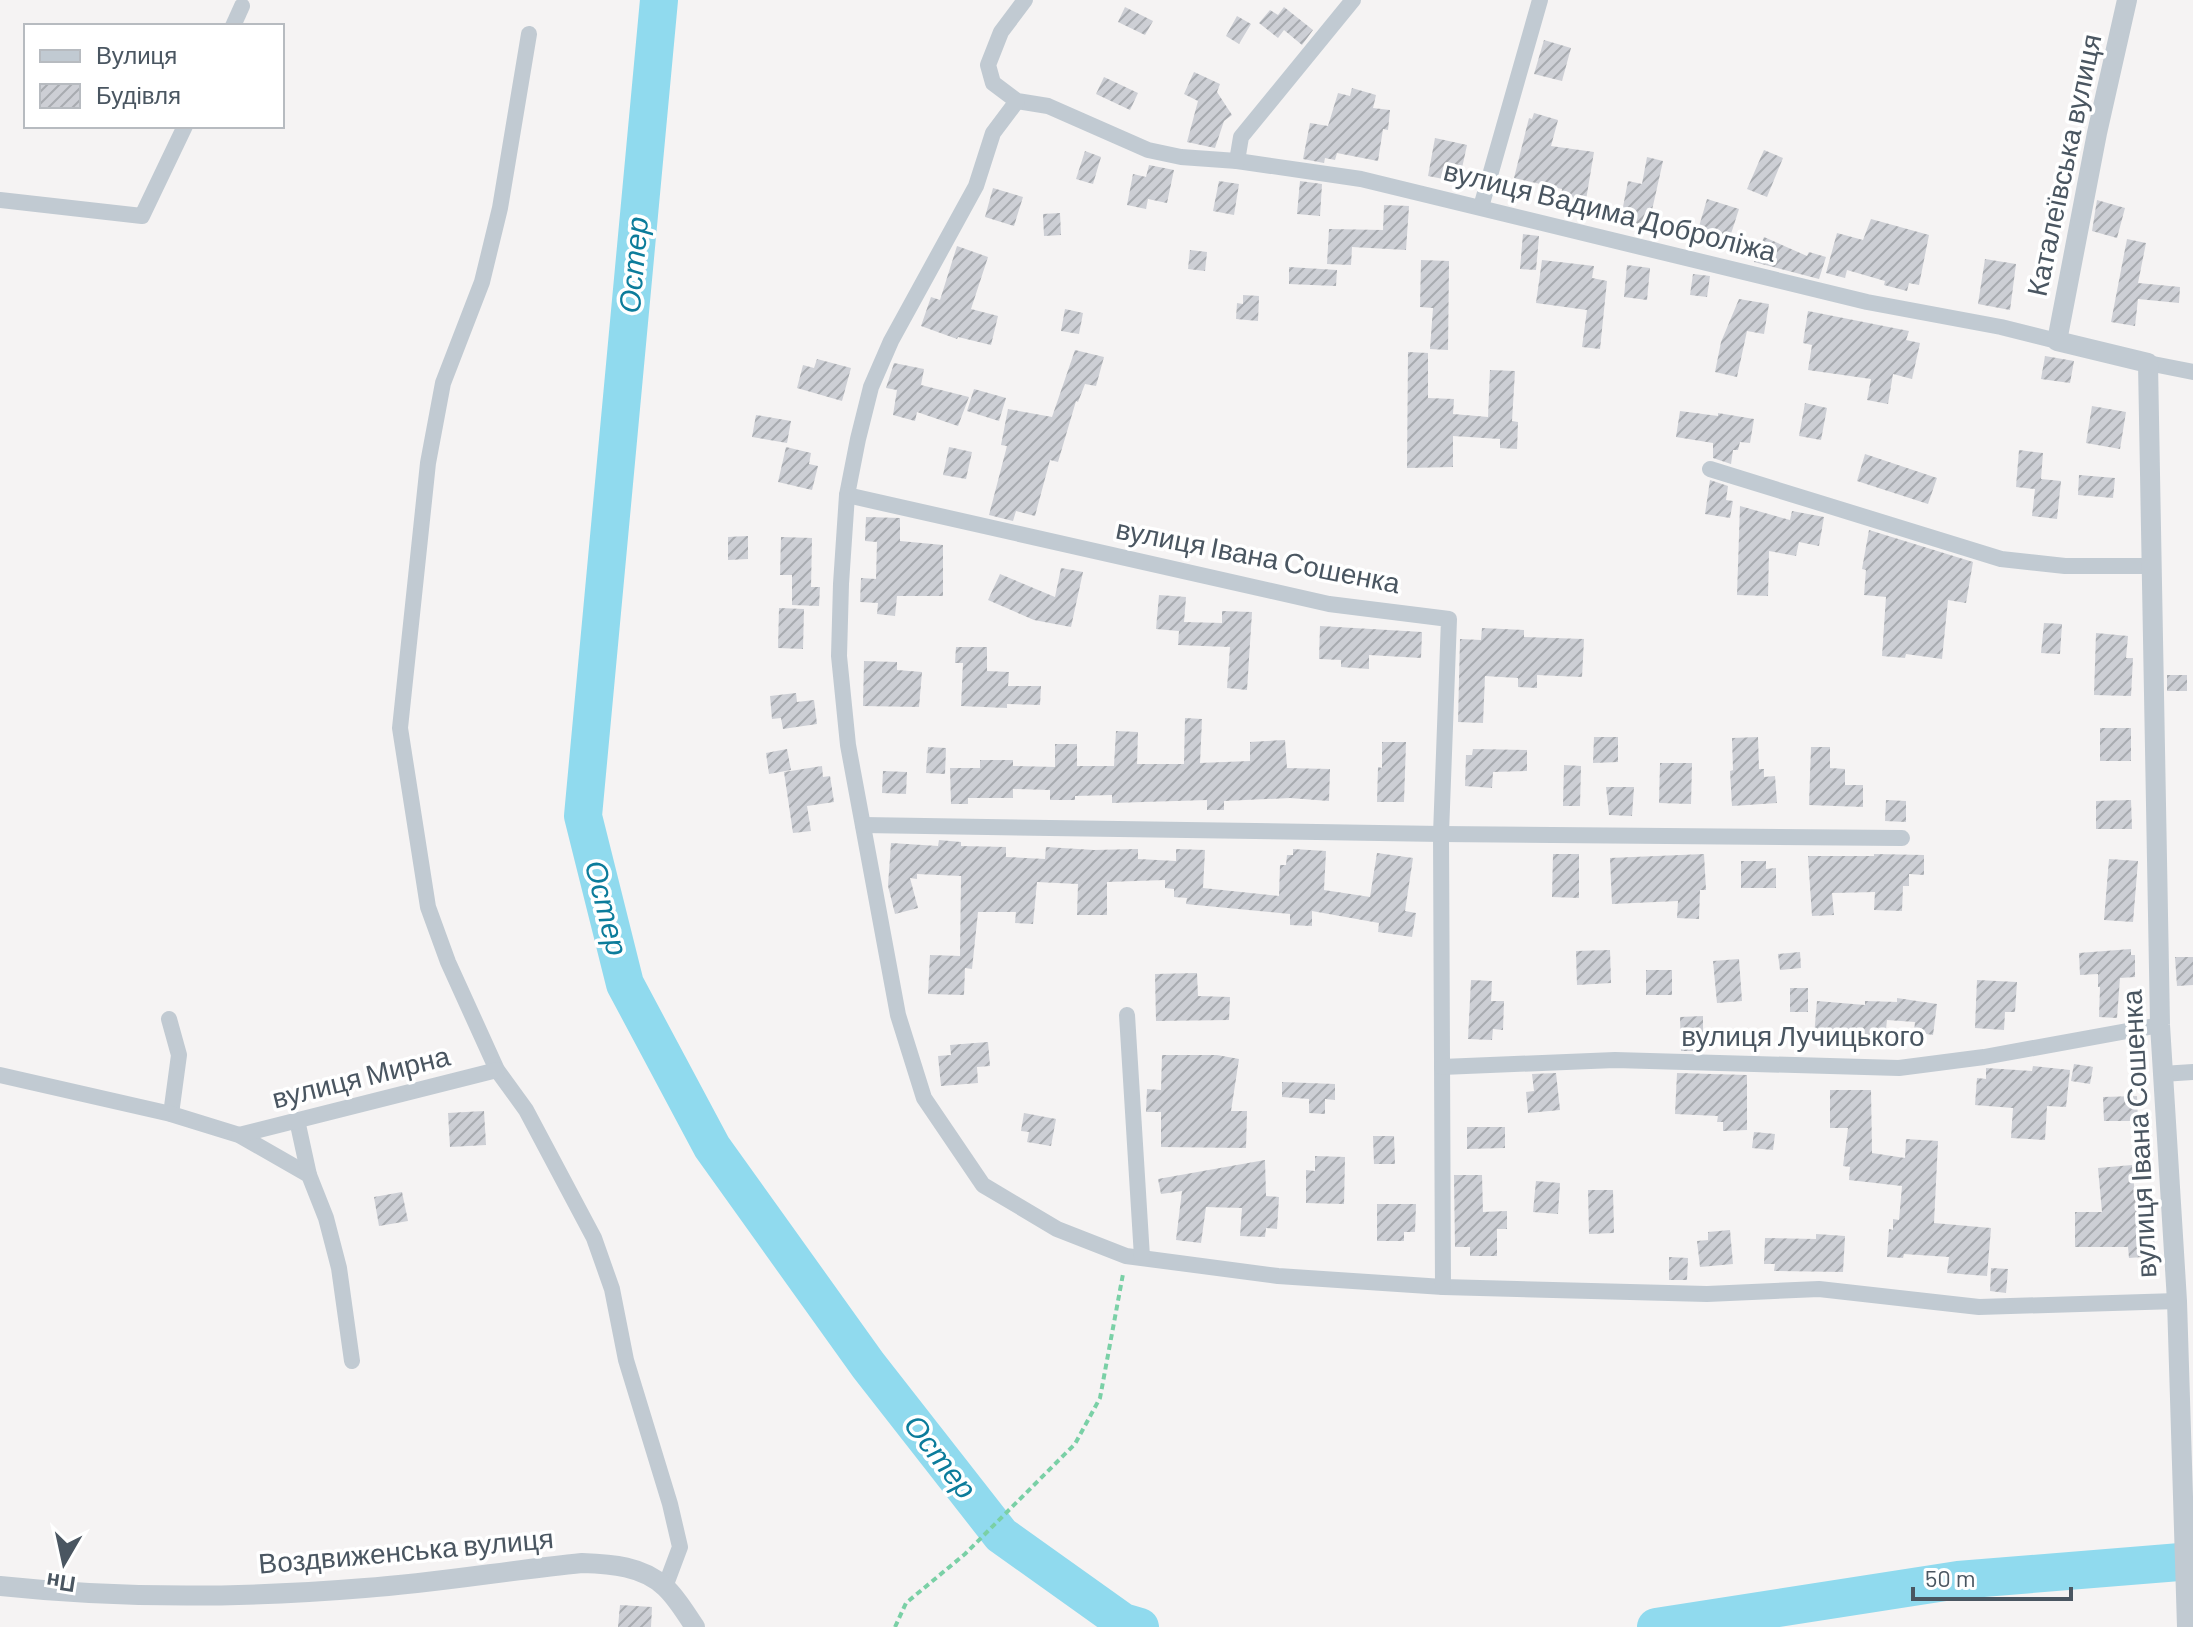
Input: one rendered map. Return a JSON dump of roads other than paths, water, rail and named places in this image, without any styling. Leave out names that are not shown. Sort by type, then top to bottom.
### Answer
[{"type":"street","points":[[1017,101],[993,83],[988,65],[1001,32],[1025,0]]},
{"type":"street","points":[[1237,161],[1241,137],[1353,0]]},
{"type":"street","points":[[1481,207],[1540,0]]},
{"type":"street","name":"Каталеївська вулиця","points":[[2057,341],[2097,133],[2127,0]]},
{"type":"street","points":[[234,24],[242,6]]},
{"type":"street","points":[[529,34],[496,223],[482,282],[443,383],[428,463],[400,728],[428,907],[448,962],[497,1070],[526,1110],[594,1238],[612,1289],[626,1360],[680,1547],[665,1587]]},
{"type":"street","name":"вулиця Вадима Доброліжа","points":[[1017,101],[1048,106],[1148,150],[1181,157],[1237,161],[1361,179],[1867,302],[2001,327],[2193,372]]},
{"type":"street","name":"вулиця Івана Сошенка","points":[[1017,101],[993,133],[976,186],[891,341],[871,387],[847,495],[839,656],[848,745],[898,1015],[924,1098],[983,1185],[1057,1229],[1134,1256],[1278,1276],[1443,1287],[1707,1294],[1819,1289],[1979,1307],[2177,1301],[2160,1025],[2148,363]]},
{"type":"street","points":[[0,200],[142,216],[184,128]]},
{"type":"street","points":[[1710,469],[2001,559],[2065,566],[2152,566]]},
{"type":"street","name":"вулиця Івана Сошенка","points":[[847,495],[1329,604],[1449,619],[1441,834],[1443,1287]]},
{"type":"street","points":[[863,825],[1902,838]]},
{"type":"street","points":[[1127,1015],[1134,1256]]},
{"type":"street","points":[[169,1019],[179,1055],[171,1114]]},
{"type":"street","name":"вулиця Лучицького","points":[[1442,1067],[1615,1060],[1899,1068],[1984,1057],[2160,1025]]},
{"type":"street","name":"вулиця Мирна","points":[[239,1135],[497,1070]]},
{"type":"street","points":[[2162,1074],[2193,1072]]},
{"type":"street","points":[[0,1075],[171,1114],[239,1135],[309,1175]]},
{"type":"street","points":[[297,1120],[309,1175],[326,1218],[339,1268],[352,1361]]},
{"type":"street","points":[[2177,1301],[2187,1624]]},
{"type":"street","name":"Воздвиженська вулиця","points":[[0,1586],[118,1594],[286,1593],[369,1588],[582,1563],[613,1564],[640,1571],[665,1587],[695,1627]]},
{"type":"waterway","name":"Остер","points":[[659,0],[583,816],[625,984],[712,1147],[868,1365],[1001,1535],[1123,1622],[1140,1627]]},
{"type":"waterway","name":"Остер","points":[[1656,1627],[1958,1580],[2193,1561]]}]
